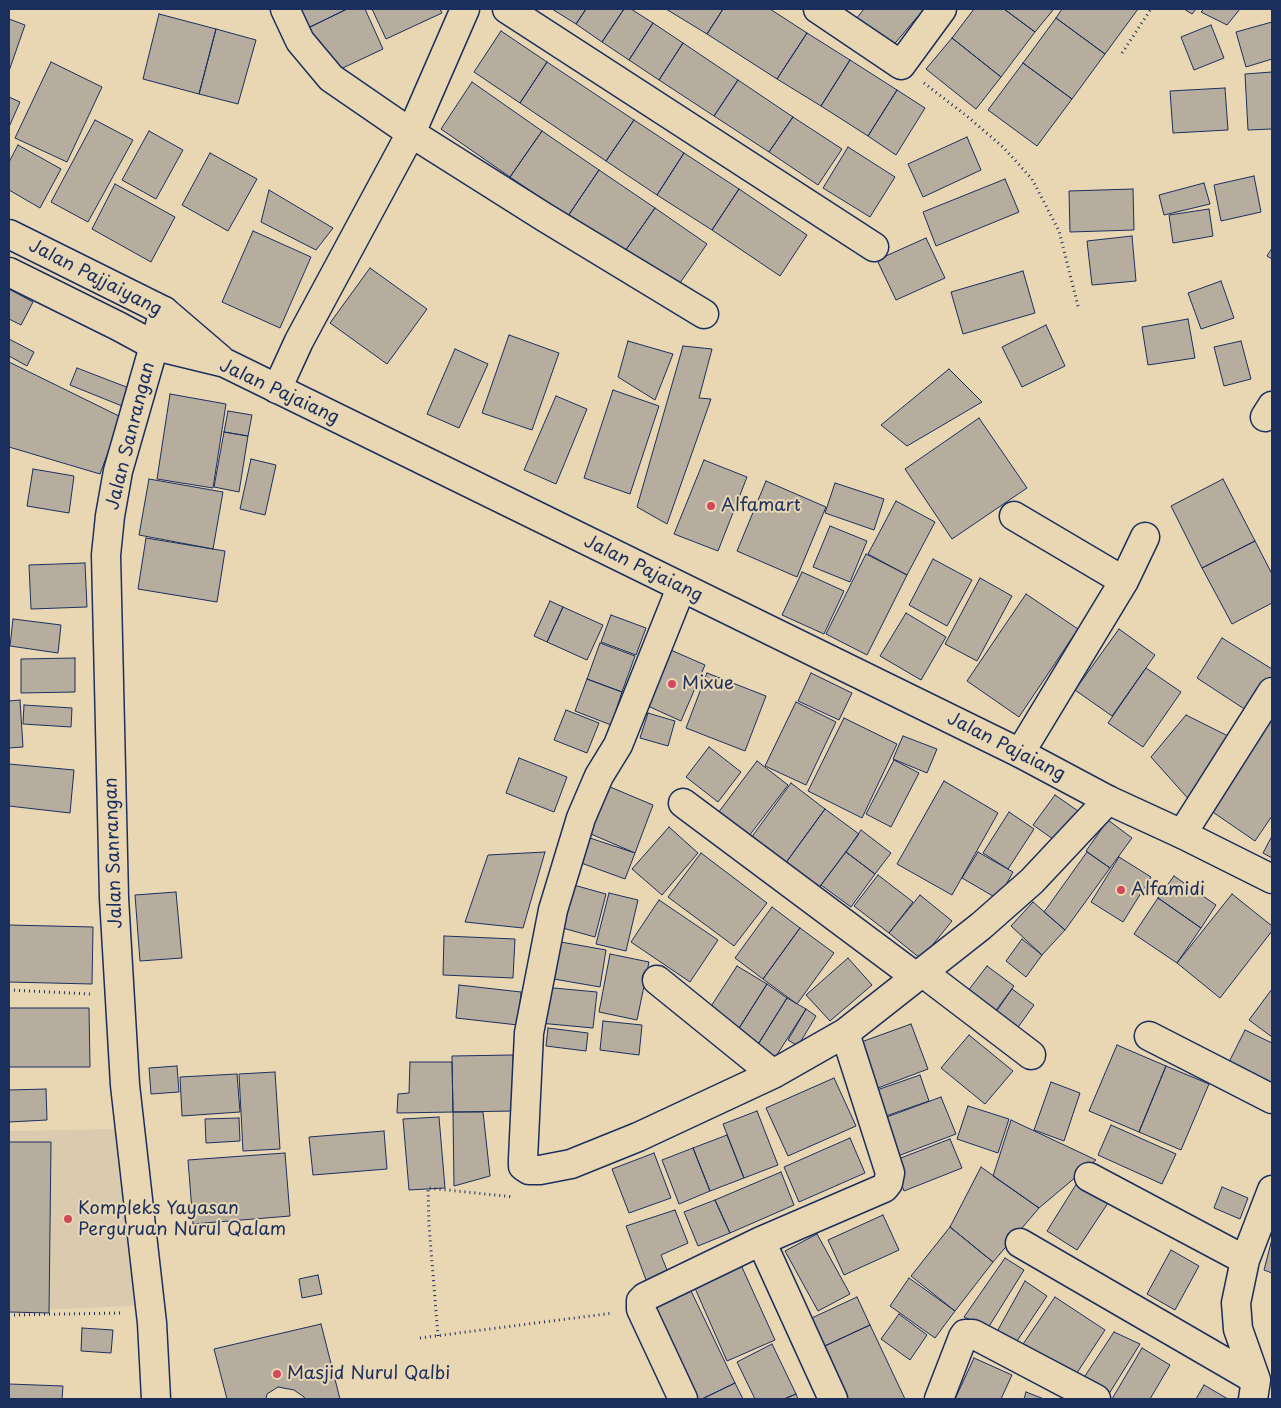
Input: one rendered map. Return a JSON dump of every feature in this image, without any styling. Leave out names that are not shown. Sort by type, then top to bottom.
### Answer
[{"type":"street","points":[[285,9],[300,41],[331,78],[411,133],[544,217],[704,314]]},
{"type":"street","points":[[277,389],[299,341],[411,133],[465,9]]},
{"type":"street","points":[[507,9],[874,247]]},
{"type":"street","points":[[818,9],[901,65],[942,9]]},
{"type":"street","name":"Jalan Pajjaiyang","points":[[9,234],[164,311],[225,363]]},
{"type":"street","name":"Jalan Pajaiang","points":[[9,272],[154,346],[225,363],[1020,753],[1108,800],[1272,879]]},
{"type":"street","name":"Jalan Sanrangan","points":[[156,1399],[151,1312],[126,1085],[114,898],[106,555],[110,516],[118,471],[164,311]]},
{"type":"street","points":[[1014,516],[1124,582]]},
{"type":"street","points":[[1020,753],[1124,582],[1144,537]]},
{"type":"street","points":[[681,588],[618,745],[599,776],[582,818],[553,910],[529,1033],[523,1152],[524,1166],[529,1170],[540,1170],[571,1164],[638,1137],[773,1074],[845,1033],[981,926],[1032,881],[1108,800]]},
{"type":"street","points":[[1182,834],[1272,692]]},
{"type":"street","points":[[683,803],[1031,1056]]},
{"type":"street","points":[[657,980],[773,1074]]},
{"type":"street","points":[[683,1399],[641,1309],[641,1302],[649,1294],[761,1241],[884,1188],[888,1184],[890,1173],[845,1033]]},
{"type":"street","points":[[1148,1036],[1272,1099]]},
{"type":"street","points":[[1089,1177],[1245,1260]]},
{"type":"street","points":[[1255,1390],[1238,1329],[1236,1315],[1237,1291],[1245,1260],[1272,1190]]},
{"type":"street","points":[[761,1241],[833,1399]]},
{"type":"street","points":[[1020,1243],[1255,1390]]},
{"type":"street","points":[[939,1399],[963,1337],[973,1334],[1096,1399]]},
{"type":"path","points":[[1122,54],[1151,9]]},
{"type":"path","points":[[901,65],[996,141],[1032,179],[1059,231],[1079,310]]},
{"type":"path","points":[[9,990],[120,995]]},
{"type":"path","points":[[438,1336],[428,1188],[517,1197],[524,1166]]},
{"type":"path","points":[[420,1338],[641,1309]]},
{"type":"path","points":[[9,1315],[151,1312]]},
{"type":"shaded area","name":"Kompleks Yayasan Perguruan Nurul Qalam","points":[[121,1129],[134,1306],[9,1311],[9,1131]]},
{"type":"building","points":[[299,9],[347,9],[308,28]]},
{"type":"building","points":[[347,9],[365,9],[383,49],[330,74],[308,28]]},
{"type":"building","points":[[372,9],[440,9],[442,13],[386,39]]},
{"type":"building","points":[[552,9],[586,9],[576,24]]},
{"type":"building","points":[[586,9],[624,9],[602,42],[576,24]]},
{"type":"building","points":[[624,9],[631,9],[653,23],[629,60],[602,42]]},
{"type":"building","points":[[666,9],[723,9],[707,34]]},
{"type":"building","points":[[723,9],[770,9],[807,33],[777,79],[707,34]]},
{"type":"building","points":[[864,9],[924,9],[891,48],[856,19]]},
{"type":"building","points":[[974,9],[1004,9],[1035,32],[1001,77],[952,38]]},
{"type":"building","points":[[1004,9],[1052,9],[1053,10],[1035,32]]},
{"type":"building","points":[[1062,9],[1138,9],[1105,54],[1056,18]]},
{"type":"building","points":[[1184,9],[1196,9],[1192,14]]},
{"type":"building","points":[[1204,9],[1240,9],[1227,25],[1201,12]]},
{"type":"building","points":[[159,14],[216,29],[199,94],[143,79]]},
{"type":"building","points":[[1056,18],[1105,54],[1072,99],[1023,63]]},
{"type":"building","points":[[9,19],[25,25],[9,71]]},
{"type":"building","points":[[1272,22],[1272,59],[1246,67],[1236,32]]},
{"type":"building","points":[[653,23],[683,43],[659,80],[629,60]]},
{"type":"building","points":[[1211,25],[1224,58],[1194,70],[1181,37]]},
{"type":"building","points":[[216,29],[256,40],[238,104],[199,94]]},
{"type":"building","points":[[501,31],[547,62],[520,103],[474,72]]},
{"type":"building","points":[[807,33],[850,60],[821,106],[777,79]]},
{"type":"building","points":[[952,38],[1001,77],[976,109],[926,69]]},
{"type":"building","points":[[683,43],[738,80],[714,116],[659,80]]},
{"type":"building","points":[[850,60],[897,90],[868,136],[821,106]]},
{"type":"building","points":[[51,62],[102,87],[67,162],[15,138]]},
{"type":"building","points":[[547,62],[634,120],[606,161],[520,103]]},
{"type":"building","points":[[1023,63],[1072,99],[1037,146],[988,110]]},
{"type":"building","points":[[1272,72],[1272,129],[1248,130],[1245,74]]},
{"type":"building","points":[[738,80],[793,117],[769,152],[714,116]]},
{"type":"building","points":[[472,82],[542,131],[510,177],[441,129]]},
{"type":"building","points":[[1225,88],[1228,130],[1173,133],[1170,91]]},
{"type":"building","points":[[897,90],[925,108],[896,155],[868,136]]},
{"type":"building","points":[[9,97],[20,102],[9,127]]},
{"type":"building","points":[[793,117],[842,149],[818,185],[769,152]]},
{"type":"building","points":[[95,120],[133,140],[88,222],[51,202]]},
{"type":"building","points":[[634,120],[684,153],[657,195],[606,161]]},
{"type":"building","points":[[149,131],[183,150],[156,199],[122,180]]},
{"type":"building","points":[[542,131],[599,170],[568,216],[510,177]]},
{"type":"building","points":[[967,137],[981,170],[923,197],[908,164]]},
{"type":"building","points":[[18,145],[61,169],[40,208],[9,190],[9,162]]},
{"type":"building","points":[[848,147],[895,177],[870,217],[823,188]]},
{"type":"building","points":[[210,153],[257,179],[228,231],[182,205]]},
{"type":"building","points":[[684,153],[739,189],[712,230],[657,195]]},
{"type":"building","points":[[599,170],[655,208],[623,254],[568,216]]},
{"type":"building","points":[[1254,176],[1261,212],[1221,221],[1214,185]]},
{"type":"building","points":[[1005,179],[1019,212],[936,246],[923,212]]},
{"type":"building","points":[[1204,183],[1210,204],[1164,215],[1159,195]]},
{"type":"building","points":[[115,184],[175,217],[151,262],[92,229]]},
{"type":"building","points":[[739,189],[807,235],[780,276],[712,230]]},
{"type":"building","points":[[1133,189],[1134,230],[1070,232],[1069,191]]},
{"type":"building","points":[[269,190],[333,228],[316,250],[261,222]]},
{"type":"building","points":[[655,208],[707,244],[675,290],[623,254]]},
{"type":"building","points":[[1209,209],[1213,236],[1173,243],[1169,215]]},
{"type":"building","points":[[253,231],[311,257],[280,328],[222,302]]},
{"type":"building","points":[[1132,236],[1136,281],[1092,285],[1087,241]]},
{"type":"building","points":[[926,238],[945,278],[896,300],[877,260]]},
{"type":"building","points":[[1272,248],[1272,259],[1267,256]]},
{"type":"building","points":[[370,268],[427,309],[387,364],[330,323]]},
{"type":"building","points":[[1023,271],[1035,313],[963,334],[951,292]]},
{"type":"building","points":[[1221,281],[1234,318],[1201,329],[1188,293]]},
{"type":"building","points":[[9,289],[33,302],[21,325],[9,319]]},
{"type":"building","points":[[1188,319],[1195,358],[1148,365],[1142,327]]},
{"type":"building","points":[[1046,325],[1065,366],[1022,387],[1002,347]]},
{"type":"building","points":[[509,335],[559,353],[532,430],[482,413]]},
{"type":"building","points":[[9,339],[34,352],[27,366],[9,356]]},
{"type":"building","points":[[628,341],[673,354],[655,400],[618,377]]},
{"type":"building","points":[[1241,341],[1251,379],[1224,386],[1214,347]]},
{"type":"building","points":[[683,346],[712,349],[699,398],[711,399],[667,524],[637,507]]},
{"type":"building","points":[[455,349],[488,364],[459,428],[427,414]]},
{"type":"building","points":[[9,362],[121,417],[100,474],[9,447]]},
{"type":"building","points":[[77,368],[129,388],[122,406],[70,385]]},
{"type":"building","points":[[949,369],[982,402],[907,446],[881,425]]},
{"type":"building","points":[[613,390],[659,406],[630,494],[584,478]]},
{"type":"building","points":[[170,394],[226,404],[213,488],[157,479]]},
{"type":"building","points":[[556,396],[587,409],[556,484],[524,470]]},
{"type":"building","points":[[228,411],[252,415],[248,436],[224,432]]},
{"type":"building","points":[[979,418],[1027,488],[952,539],[905,469]]},
{"type":"building","points":[[224,432],[248,436],[239,492],[214,487]]},
{"type":"building","points":[[251,459],[276,465],[265,515],[240,509]]},
{"type":"building","name":"Alfamart","points":[[704,460],[747,477],[718,551],[674,534]]},
{"type":"building","points":[[33,469],[74,476],[69,513],[27,506]]},
{"type":"building","points":[[149,479],[223,492],[213,549],[139,535]]},
{"type":"building","points":[[1223,479],[1255,541],[1202,568],[1171,506]]},
{"type":"building","points":[[766,481],[826,507],[797,577],[737,551]]},
{"type":"building","points":[[835,483],[884,499],[874,530],[825,513]]},
{"type":"building","points":[[896,501],[935,522],[907,575],[868,554]]},
{"type":"building","points":[[830,526],[867,541],[850,582],[813,567]]},
{"type":"building","points":[[146,538],[225,551],[217,602],[138,589]]},
{"type":"building","points":[[1255,541],[1272,574],[1272,603],[1232,624],[1202,568]]},
{"type":"building","points":[[866,554],[907,575],[867,655],[826,634]]},
{"type":"building","points":[[933,559],[972,580],[947,626],[909,605]]},
{"type":"building","points":[[85,563],[87,607],[31,609],[29,565]]},
{"type":"building","points":[[802,572],[844,591],[824,634],[782,615]]},
{"type":"building","points":[[980,578],[1012,596],[977,661],[945,644]]},
{"type":"building","points":[[1026,594],[1078,629],[1019,717],[967,681]]},
{"type":"building","points":[[550,601],[563,607],[547,642],[534,636]]},
{"type":"building","points":[[563,607],[603,625],[587,660],[547,642]]},
{"type":"building","points":[[906,613],[946,637],[921,680],[880,656]]},
{"type":"building","points":[[611,615],[646,628],[636,655],[601,642]]},
{"type":"building","points":[[13,619],[61,625],[58,653],[10,646]]},
{"type":"building","points":[[1119,629],[1155,655],[1112,716],[1075,690]]},
{"type":"building","points":[[1222,638],[1272,669],[1272,681],[1252,714],[1197,678]]},
{"type":"building","points":[[600,643],[635,656],[622,692],[587,679]]},
{"type":"building","name":"Mixue","points":[[664,647],[705,665],[681,721],[639,702]]},
{"type":"building","points":[[75,658],[75,692],[21,693],[21,659]]},
{"type":"building","points":[[1146,668],[1181,692],[1143,747],[1108,723]]},
{"type":"building","points":[[707,673],[766,696],[745,751],[686,728]]},
{"type":"building","points":[[811,673],[852,693],[839,720],[798,701]]},
{"type":"building","points":[[587,679],[622,692],[611,725],[575,711]]},
{"type":"building","points":[[20,700],[23,747],[9,748],[9,701]]},
{"type":"building","points":[[796,702],[836,722],[806,785],[765,766]]},
{"type":"building","points":[[24,705],[72,708],[71,727],[23,724]]},
{"type":"building","points":[[566,710],[599,723],[587,753],[554,740]]},
{"type":"building","points":[[648,713],[675,721],[668,746],[640,738]]},
{"type":"building","points":[[1186,715],[1232,738],[1192,803],[1151,757]]},
{"type":"building","points":[[1265,717],[1272,722],[1272,816],[1255,841],[1204,806]]},
{"type":"building","points":[[844,718],[897,744],[862,818],[808,791]]},
{"type":"building","points":[[903,736],[937,749],[927,773],[893,759]]},
{"type":"building","points":[[709,747],[741,772],[718,802],[686,777]]},
{"type":"building","points":[[519,758],[567,777],[554,812],[506,793]]},
{"type":"building","points":[[894,760],[919,773],[891,827],[866,814]]},
{"type":"building","points":[[757,761],[788,785],[749,836],[718,813]]},
{"type":"building","points":[[9,764],[74,770],[70,813],[9,806]]},
{"type":"building","points":[[944,781],[998,813],[952,895],[897,864]]},
{"type":"building","points":[[791,783],[825,809],[785,864],[751,838]]},
{"type":"building","points":[[603,784],[653,805],[635,853],[584,831]]},
{"type":"building","points":[[1055,795],[1081,813],[1060,844],[1033,825]]},
{"type":"building","points":[[825,809],[859,834],[818,889],[785,864]]},
{"type":"building","points":[[1009,812],[1034,829],[1008,869],[983,853]]},
{"type":"building","points":[[1108,820],[1132,838],[1110,868],[1086,851]]},
{"type":"building","points":[[669,827],[698,853],[662,895],[632,869]]},
{"type":"building","points":[[861,830],[891,853],[875,874],[846,852]]},
{"type":"building","points":[[581,835],[635,853],[625,879],[573,860]]},
{"type":"building","points":[[1272,836],[1272,858],[1263,853]]},
{"type":"building","points":[[545,852],[523,928],[465,922],[488,855]]},
{"type":"building","points":[[846,852],[875,874],[851,907],[821,885]]},
{"type":"building","points":[[978,852],[1013,872],[998,899],[962,878]]},
{"type":"building","points":[[1087,852],[1110,868],[1065,930],[1044,912]]},
{"type":"building","points":[[701,853],[767,903],[734,946],[668,897]]},
{"type":"building","name":"Alfamidi","points":[[1119,857],[1151,877],[1123,922],[1091,902]]},
{"type":"building","points":[[878,875],[913,902],[889,933],[854,906]]},
{"type":"building","points":[[1174,876],[1216,905],[1201,928],[1158,898]]},
{"type":"building","points":[[570,884],[606,894],[595,937],[559,927]]},
{"type":"building","points":[[176,892],[182,958],[140,961],[135,895]]},
{"type":"building","points":[[609,893],[638,900],[626,951],[596,944]]},
{"type":"building","points":[[1232,894],[1272,926],[1272,931],[1220,998],[1177,963]]},
{"type":"building","points":[[920,895],[952,921],[921,959],[889,933]]},
{"type":"building","points":[[1158,898],[1201,928],[1177,963],[1134,934]]},
{"type":"building","points":[[659,900],[718,940],[690,982],[631,942]]},
{"type":"building","points":[[1033,902],[1065,930],[1042,955],[1011,926]]},
{"type":"building","points":[[772,907],[800,928],[763,979],[735,958]]},
{"type":"building","points":[[9,925],[93,927],[92,984],[9,982]]},
{"type":"building","points":[[800,928],[834,953],[797,1004],[763,979]]},
{"type":"building","points":[[444,936],[515,939],[513,978],[443,975]]},
{"type":"building","points":[[1022,939],[1042,955],[1026,977],[1006,961]]},
{"type":"building","points":[[555,941],[606,950],[600,987],[548,978]]},
{"type":"building","points":[[610,954],[649,962],[637,1020],[599,1012]]},
{"type":"building","points":[[848,958],[872,985],[830,1021],[806,995]]},
{"type":"building","points":[[737,966],[767,984],[736,1033],[706,1014]]},
{"type":"building","points":[[987,966],[1014,986],[988,1021],[961,1000]]},
{"type":"building","points":[[767,984],[787,998],[757,1046],[736,1033]]},
{"type":"building","points":[[459,985],[521,992],[518,1025],[456,1018]]},
{"type":"building","points":[[543,987],[597,992],[593,1028],[539,1023]]},
{"type":"building","points":[[1012,989],[1034,1005],[1011,1037],[989,1022]]},
{"type":"building","points":[[1272,989],[1272,1037],[1249,1020]]},
{"type":"building","points":[[787,998],[806,1009],[775,1058],[757,1046]]},
{"type":"building","points":[[9,1008],[89,1008],[90,1067],[9,1067]]},
{"type":"building","points":[[806,1009],[816,1016],[798,1046],[788,1040]]},
{"type":"building","points":[[603,1021],[642,1025],[639,1055],[600,1050]]},
{"type":"building","points":[[911,1024],[928,1069],[870,1091],[853,1045]]},
{"type":"building","points":[[548,1028],[588,1033],[586,1051],[546,1046]]},
{"type":"building","points":[[1245,1030],[1272,1043],[1272,1088],[1227,1066]]},
{"type":"building","points":[[969,1035],[1013,1071],[985,1104],[941,1068]]},
{"type":"building","points":[[1117,1045],[1166,1066],[1139,1132],[1089,1111]]},
{"type":"building","points":[[513,1055],[514,1111],[453,1112],[452,1056]]},
{"type":"building","points":[[410,1062],[452,1062],[453,1112],[397,1113],[398,1094],[409,1093]]},
{"type":"building","points":[[177,1066],[179,1092],[151,1094],[149,1068]]},
{"type":"building","points":[[1166,1066],[1209,1084],[1181,1150],[1139,1132]]},
{"type":"building","points":[[275,1072],[280,1149],[243,1151],[239,1074]]},
{"type":"building","points":[[237,1074],[240,1112],[182,1116],[180,1077]]},
{"type":"building","points":[[920,1075],[929,1101],[886,1116],[877,1090]]},
{"type":"building","points":[[834,1078],[856,1126],[788,1156],[766,1108]]},
{"type":"building","points":[[1051,1082],[1080,1093],[1064,1141],[1034,1130]]},
{"type":"building","points":[[46,1089],[47,1120],[9,1122],[9,1090]]},
{"type":"building","points":[[941,1097],[956,1134],[890,1159],[876,1121]]},
{"type":"building","points":[[968,1106],[1009,1119],[998,1153],[957,1139]]},
{"type":"building","points":[[757,1111],[778,1165],[744,1178],[723,1124]]},
{"type":"building","points":[[453,1112],[483,1112],[490,1176],[454,1186]]},
{"type":"building","points":[[439,1117],[445,1188],[409,1190],[403,1119]]},
{"type":"building","points":[[239,1118],[240,1141],[206,1143],[205,1119]]},
{"type":"building","points":[[1011,1120],[1096,1160],[1039,1208],[993,1176]]},
{"type":"building","points":[[1111,1125],[1176,1154],[1162,1184],[1098,1155]]},
{"type":"building","points":[[384,1131],[387,1169],[313,1175],[309,1137]]},
{"type":"building","points":[[727,1135],[744,1178],[710,1191],[693,1148]]},
{"type":"building","points":[[850,1138],[865,1173],[799,1202],[784,1167]]},
{"type":"building","points":[[950,1139],[962,1168],[904,1191],[893,1161]]},
{"type":"building","points":[[9,1142],[51,1142],[49,1313],[9,1312]]},
{"type":"building","points":[[693,1148],[710,1191],[679,1204],[662,1160]]},
{"type":"building","points":[[285,1153],[290,1216],[193,1224],[188,1160]]},
{"type":"building","points":[[654,1153],[671,1198],[629,1213],[612,1169]]},
{"type":"building","points":[[981,1167],[1039,1208],[993,1262],[950,1227]]},
{"type":"building","points":[[781,1172],[794,1205],[730,1233],[715,1200]]},
{"type":"building","points":[[1077,1183],[1108,1203],[1077,1250],[1047,1231]]},
{"type":"building","points":[[1222,1187],[1248,1198],[1240,1219],[1214,1208]]},
{"type":"building","points":[[715,1200],[730,1233],[698,1246],[684,1212]]},
{"type":"building","points":[[675,1210],[688,1243],[661,1255],[671,1280],[649,1288],[626,1226]]},
{"type":"building","points":[[883,1215],[899,1250],[844,1275],[828,1240]]},
{"type":"building","points":[[950,1227],[993,1262],[955,1311],[911,1276]]},
{"type":"building","points":[[817,1234],[850,1294],[818,1311],[785,1251]]},
{"type":"building","points":[[1272,1239],[1272,1273],[1264,1270]]},
{"type":"building","points":[[1171,1250],[1199,1266],[1175,1310],[1147,1294]]},
{"type":"building","points":[[1005,1258],[1024,1270],[988,1328],[964,1317]]},
{"type":"building","points":[[741,1265],[775,1340],[727,1361],[694,1286]]},
{"type":"building","points":[[318,1275],[322,1294],[302,1298],[299,1279]]},
{"type":"building","points":[[909,1278],[955,1311],[935,1338],[890,1306]]},
{"type":"building","points":[[1025,1281],[1047,1296],[1013,1347],[994,1337]]},
{"type":"building","points":[[691,1291],[735,1383],[702,1399],[694,1399],[651,1310]]},
{"type":"building","points":[[857,1297],[870,1325],[814,1351],[801,1323]]},
{"type":"building","points":[[1055,1297],[1105,1330],[1073,1379],[1019,1350]]},
{"type":"building","points":[[899,1314],[927,1335],[910,1360],[881,1339]]},
{"type":"building","name":"Masjid Nurul Qalbi","points":[[321,1324],[340,1399],[227,1399],[214,1349]]},
{"type":"building","points":[[870,1325],[905,1399],[836,1399],[814,1351]]},
{"type":"building","points":[[82,1328],[113,1330],[111,1353],[81,1351]]},
{"type":"building","points":[[1114,1332],[1140,1344],[1107,1397],[1081,1382]]},
{"type":"building","points":[[772,1344],[796,1394],[784,1399],[755,1399],[737,1362]]},
{"type":"building","points":[[1142,1348],[1170,1365],[1150,1399],[1112,1399]]},
{"type":"building","points":[[974,1358],[1012,1375],[1001,1399],[955,1399]]},
{"type":"building","points":[[735,1383],[743,1399],[702,1399]]},
{"type":"building","points":[[9,1384],[63,1386],[62,1399],[9,1399]]},
{"type":"building","points":[[1204,1385],[1228,1399],[1196,1399]]},
{"type":"building","points":[[278,1387],[294,1390],[305,1399],[266,1399],[267,1394]]},
{"type":"building","points":[[1026,1392],[1044,1399],[1024,1399]]},
{"type":"building","points":[[796,1394],[798,1399],[784,1399]]},
{"type":"place","name":"Alfamart","points":[[711,506]]},
{"type":"place","name":"Mixue","points":[[672,684]]},
{"type":"place","name":"Alfamidi","points":[[1121,890]]},
{"type":"place","name":"Kompleks Yayasan Perguruan Nurul Qalam","points":[[68,1219]]},
{"type":"place","name":"Masjid Nurul Qalbi","points":[[277,1374]]}]
